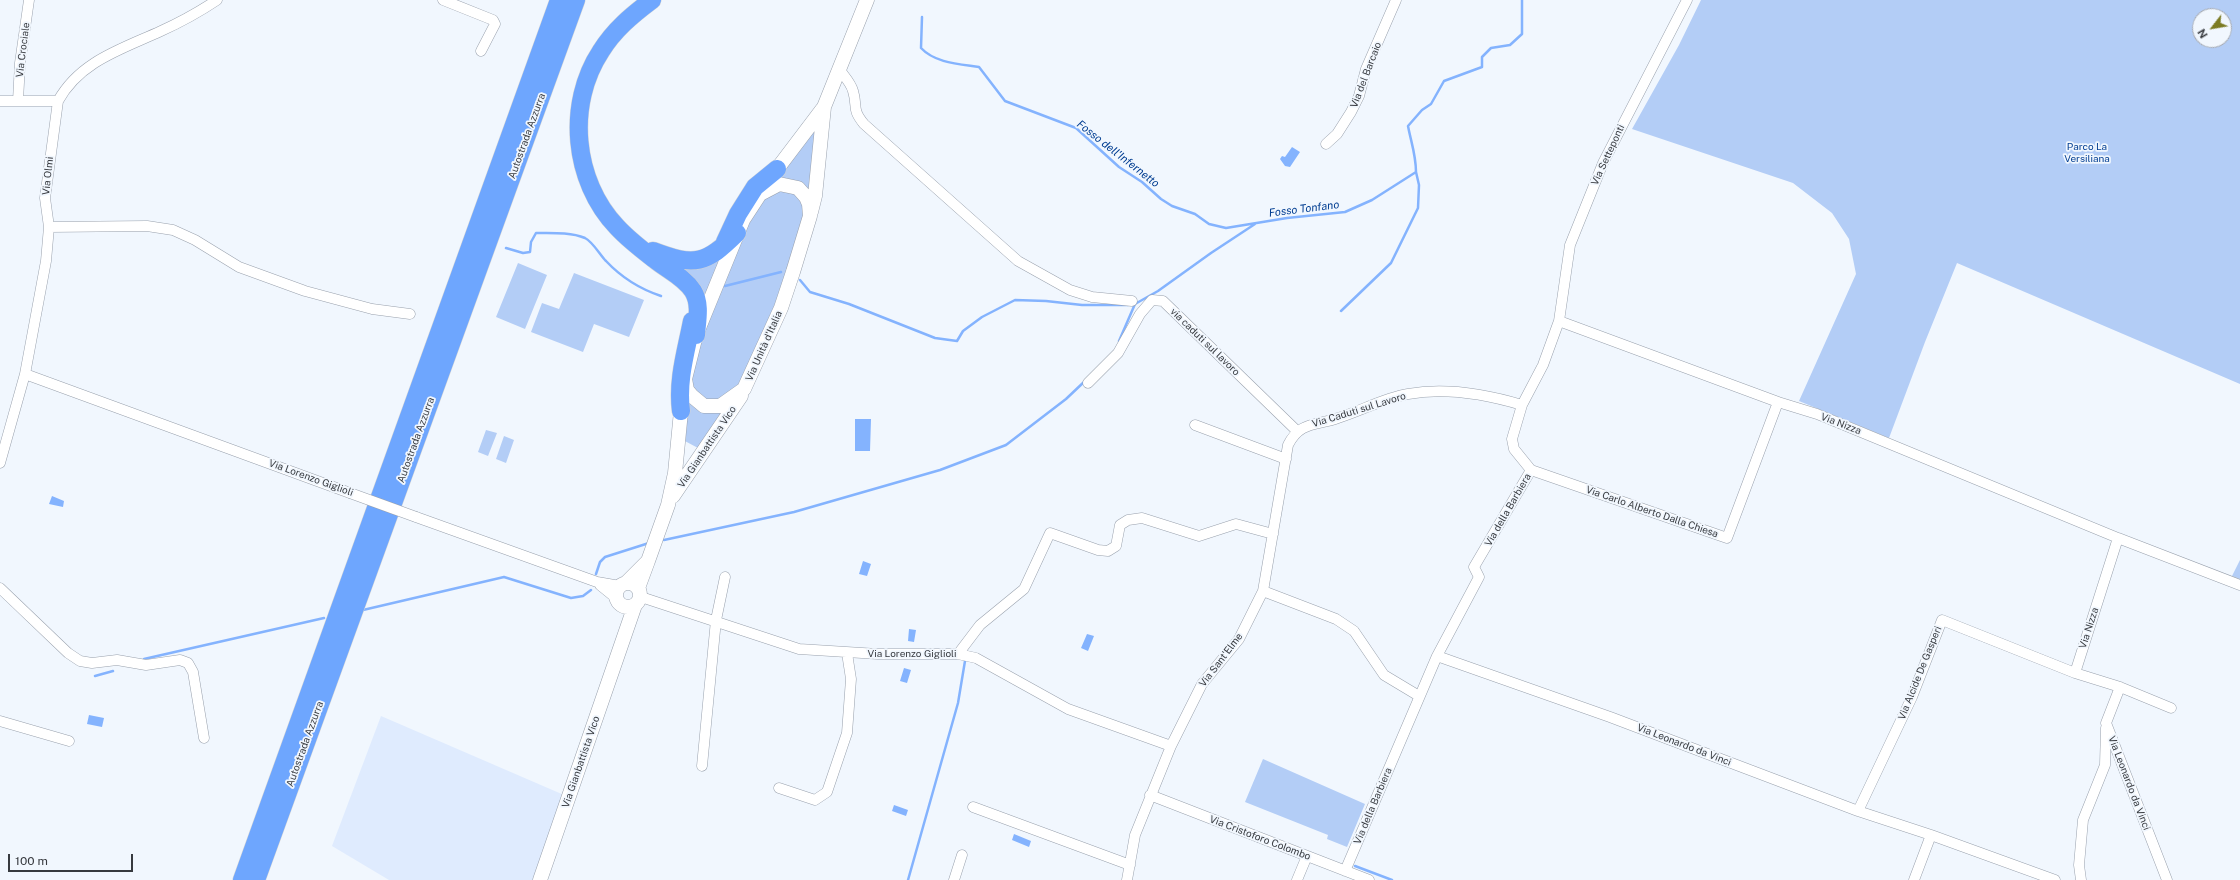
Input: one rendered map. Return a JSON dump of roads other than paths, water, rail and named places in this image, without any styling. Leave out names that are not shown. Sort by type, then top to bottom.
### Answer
[{"type":"highway","name":"Autostrada Azzurra","points":[[242,880],[558,0]]},
{"type":"highway","name":"Autostrada Azzurra","points":[[256,880],[576,0]]},
{"type":"highway","points":[[652,0],[641,6],[608,40],[593,65],[580,107],[579,122],[582,163],[592,191],[615,226],[653,259],[683,278],[694,293],[698,305],[696,335]]},
{"type":"highway","points":[[722,248],[738,214],[755,187],[777,169]]},
{"type":"highway","points":[[638,245],[668,257],[688,261],[704,260],[722,248],[738,233]]},
{"type":"highway","points":[[638,245],[654,265],[678,282],[692,303],[692,321],[679,386],[682,411]]},
{"type":"main road","name":"Via Unità d'Italia","points":[[824,107],[815,196],[781,308],[744,389],[720,406],[704,406],[687,390],[685,379],[696,335],[738,233],[752,205],[824,107],[867,0]]},
{"type":"main road","name":"Via Unità d'Italia","points":[[760,194],[779,184],[793,185],[806,197],[810,216]]},
{"type":"main road","name":"Via Gianbattista Vico","points":[[540,880],[621,643],[628,595],[648,561],[668,505],[675,474],[685,379]]},
{"type":"main road","name":"Via Gianbattista Vico","points":[[668,505],[744,389]]},
{"type":"street","name":"Via Crociale","points":[[18,101],[20,63],[29,0]]},
{"type":"street","name":"Via Olmi","points":[[0,463],[25,374],[46,261],[49,227],[45,198],[58,101],[63,92],[80,73],[104,56],[192,16],[217,0]]},
{"type":"street","points":[[443,0],[493,20],[495,24],[481,51]]},
{"type":"street","name":"Via del Barcaio","points":[[1326,144],[1337,134],[1359,96],[1366,69],[1396,0]]},
{"type":"street","name":"Via Setteponti","points":[[1560,321],[1570,245],[1603,163],[1687,0]]},
{"type":"street","points":[[839,69],[854,92],[854,107],[864,124],[1018,261],[1070,290],[1092,297],[1132,301]]},
{"type":"street","points":[[0,101],[58,101]]},
{"type":"street","points":[[49,227],[146,226],[173,230],[195,240],[239,267],[291,286],[372,309],[410,314]]},
{"type":"street","name":"via caduti sul lavoro","points":[[1088,383],[1118,353],[1140,314],[1152,300],[1163,301],[1295,433]]},
{"type":"street","name":"Via Nizza","points":[[1560,321],[1778,402],[1817,414],[1876,437],[2118,538],[2240,585]]},
{"type":"street","name":"Via della Barbiera","points":[[1345,871],[1437,656],[1479,577],[1474,567],[1531,470],[1514,449],[1512,438],[1522,405],[1542,365],[1560,321]]},
{"type":"street","name":"Via Lorenzo Giglioli","points":[[25,374],[597,582],[628,595],[716,620],[799,649],[847,653],[958,654],[976,658],[1068,709],[1171,746]]},
{"type":"street","name":"Via Caduti sul Lavoro","points":[[1295,433],[1408,394],[1443,392],[1475,393],[1522,405]]},
{"type":"street","name":"Via Carlo Alberto Dalla Chiesa","points":[[1531,470],[1727,538],[1778,402]]},
{"type":"street","points":[[1195,425],[1286,459]]},
{"type":"street","name":"Via Sant'Elme","points":[[1128,880],[1135,835],[1171,746],[1202,684],[1238,639],[1263,591],[1288,445],[1295,433]]},
{"type":"street","points":[[958,654],[980,626],[1024,589],[1050,533],[1098,550],[1108,551],[1116,546],[1120,525],[1128,520],[1142,518],[1199,536],[1236,524],[1273,534]]},
{"type":"street","name":"Via Nizza","points":[[2075,673],[2118,538]]},
{"type":"street","points":[[702,766],[716,620],[725,577]]},
{"type":"street","points":[[0,588],[68,653],[80,661],[92,663],[117,660],[146,665],[180,660],[188,663],[193,672],[204,738]]},
{"type":"street","points":[[1263,591],[1336,619],[1354,631],[1384,675],[1419,696]]},
{"type":"street","name":"Via Alcide De Gasperi","points":[[1858,811],[1912,696],[1942,620],[2075,673]]},
{"type":"street","points":[[779,788],[815,800],[828,792],[847,733],[852,678],[847,653]]},
{"type":"street","name":"Via Leonardo da Vinci","points":[[1437,656],[1610,717],[1858,811],[1932,835],[2055,880]]},
{"type":"street","points":[[2075,673],[2120,687],[2171,708]]},
{"type":"street","name":"Via Leonardo da Vinci","points":[[2120,687],[2106,723],[2167,880]]},
{"type":"street","points":[[0,720],[69,741]]},
{"type":"street","points":[[2080,880],[2079,865],[2083,820],[2105,765],[2106,723]]},
{"type":"street","name":"Via Cristoforo Colombo","points":[[1150,796],[1307,856],[1345,871],[1358,878],[1369,880]]},
{"type":"street","points":[[973,806],[1130,865]]},
{"type":"street","points":[[1914,880],[1932,835]]},
{"type":"street","points":[[954,880],[962,855]]},
{"type":"street","points":[[1297,880],[1307,856]]},
{"type":"water","points":[[1292,147],[1300,152],[1290,167],[1285,166],[1280,159],[1282,156],[1285,157]]},
{"type":"water","points":[[855,419],[871,419],[870,451],[855,451]]},
{"type":"water","points":[[52,496],[64,501],[63,507],[49,504]]},
{"type":"water","points":[[863,561],[871,564],[867,576],[859,574]]},
{"type":"water","points":[[909,629],[916,630],[914,642],[908,641]]},
{"type":"water","points":[[1087,634],[1094,636],[1088,651],[1081,648]]},
{"type":"water","points":[[904,668],[911,670],[907,683],[900,681]]},
{"type":"water","points":[[89,715],[104,718],[102,727],[87,724]]},
{"type":"water","points":[[894,805],[908,810],[906,816],[892,811]]},
{"type":"water","points":[[1014,834],[1031,841],[1029,847],[1012,840]]},
{"type":"waterway","name":"Fosso dell'Infernetto","points":[[922,17],[921,48],[927,53],[940,60],[979,67],[1005,101],[1076,128],[1119,167],[1142,182],[1161,199],[1172,206],[1195,214],[1209,224],[1226,228],[1287,218],[1345,212],[1372,200],[1416,172],[1408,126],[1422,110],[1431,104],[1444,81],[1482,67],[1482,57],[1491,48],[1510,45],[1522,34],[1522,0]]},
{"type":"waterway","points":[[1341,311],[1391,263],[1418,208],[1419,185],[1416,172]]},
{"type":"waterway","points":[[1135,304],[1158,291],[1255,224]]},
{"type":"waterway","points":[[506,248],[523,253],[530,252],[531,242],[536,233],[561,233],[580,236],[591,242],[606,261],[624,277],[638,286],[661,296]]},
{"type":"waterway","points":[[725,286],[781,272]]},
{"type":"waterway","points":[[800,280],[810,292],[849,304],[935,338],[957,341],[963,331],[982,317],[1015,300],[1046,301],[1082,305],[1128,305]]},
{"type":"waterway","points":[[1119,341],[1135,304]]},
{"type":"waterway","points":[[664,540],[794,512],[940,470],[1006,445],[1066,399],[1085,381]]},
{"type":"waterway","points":[[596,574],[600,562],[605,557],[649,543]]},
{"type":"waterway","points":[[363,610],[504,577],[571,598],[583,596],[591,590]]},
{"type":"waterway","points":[[144,659],[324,618]]},
{"type":"waterway","points":[[908,880],[958,703],[965,661]]},
{"type":"waterway","points":[[95,676],[113,671]]},
{"type":"waterway","points":[[1355,866],[1392,880]]},
{"type":"park label","name":"Parco La Versiliana","points":[[2087,152]]},
{"type":"water label","name":"Fosso Tonfano","points":[[1304,209]]}]
